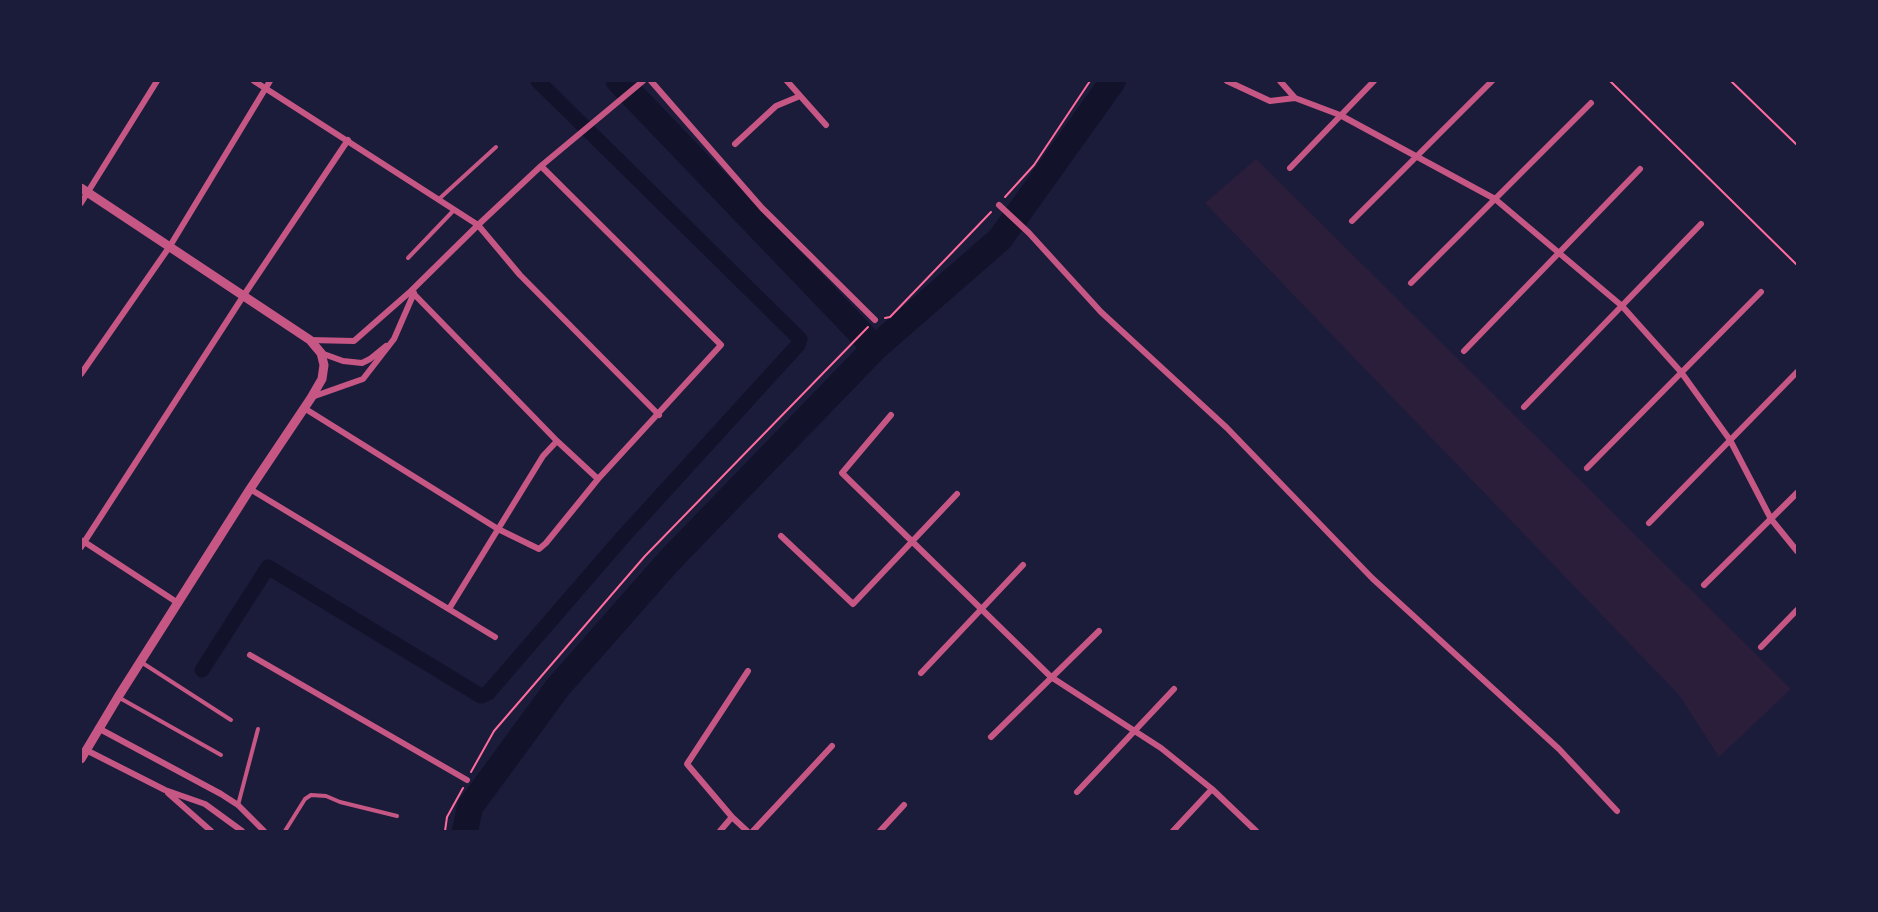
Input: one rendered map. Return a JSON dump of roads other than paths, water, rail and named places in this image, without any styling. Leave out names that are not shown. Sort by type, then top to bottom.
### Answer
[{"type":"street","points":[[81,203],[85,190],[157,81]]},
{"type":"street","points":[[254,81],[478,225],[520,275],[658,415]]},
{"type":"street","points":[[81,374],[170,246],[270,81]]},
{"type":"street","points":[[651,81],[762,208],[875,320]]},
{"type":"street","points":[[787,81],[826,125]]},
{"type":"street","points":[[1227,81],[1270,101],[1295,98],[1340,115],[1495,199],[1622,306],[1681,372],[1731,440],[1771,519],[1797,551]]},
{"type":"street","points":[[1280,81],[1295,98]]},
{"type":"street","points":[[1290,168],[1374,81]]},
{"type":"street","points":[[1352,221],[1492,81]]},
{"type":"street","points":[[310,340],[354,341],[413,291],[478,225],[542,166],[641,82]]},
{"type":"street","points":[[735,144],[776,106],[800,96]]},
{"type":"street","points":[[1411,283],[1591,103]]},
{"type":"street","points":[[178,603],[82,543],[348,140]]},
{"type":"street","points":[[304,408],[498,529],[535,547],[542,548],[598,479],[721,345],[542,166]]},
{"type":"street","points":[[1464,351],[1640,169]]},
{"type":"street","points":[[85,190],[310,340],[321,353],[324,365],[322,379],[311,398],[250,489],[83,754],[165,790],[205,804],[242,831]]},
{"type":"street","points":[[999,205],[1029,233],[1101,312],[1227,428],[1372,578],[1559,749],[1617,811]]},
{"type":"street","points":[[1524,407],[1701,224]]},
{"type":"street","points":[[311,398],[363,379],[394,339],[413,291]]},
{"type":"street","points":[[413,291],[557,441],[598,479]]},
{"type":"street","points":[[1587,468],[1761,292]]},
{"type":"street","points":[[321,353],[343,361],[362,363],[394,339]]},
{"type":"street","points":[[1649,523],[1797,372]]},
{"type":"street","points":[[891,415],[842,473],[1052,677],[1161,748],[1212,789],[1256,831]]},
{"type":"street","points":[[449,609],[543,456],[557,441]]},
{"type":"street","points":[[250,489],[495,637]]},
{"type":"street","points":[[1704,585],[1797,493]]},
{"type":"street","points":[[781,536],[853,604],[957,494]]},
{"type":"street","points":[[921,673],[1023,565]]},
{"type":"street","points":[[1761,647],[1797,610]]},
{"type":"street","points":[[991,737],[1099,631]]},
{"type":"street","points":[[250,655],[467,780]]},
{"type":"street","points":[[747,831],[732,818],[687,764],[748,671]]},
{"type":"street","points":[[1077,792],[1174,689]]},
{"type":"street","points":[[98,728],[238,805],[264,831]]},
{"type":"street","points":[[753,831],[832,746]]},
{"type":"street","points":[[1173,831],[1212,789]]},
{"type":"street","points":[[165,790],[211,831]]},
{"type":"street","points":[[880,831],[904,805]]},
{"type":"street","points":[[720,831],[732,818]]},
{"type":"lane","points":[[439,199],[496,147]]},
{"type":"lane","points":[[408,258],[454,209]]},
{"type":"lane","points":[[141,662],[231,720]]},
{"type":"lane","points":[[118,697],[221,755]]},
{"type":"lane","points":[[238,805],[258,729]]},
{"type":"lane","points":[[285,831],[305,799],[311,795],[326,796],[340,802],[397,816]]},
{"type":"waterway","points":[[202,670],[268,567],[481,696],[488,693],[622,538],[798,345],[800,339],[538,81]]},
{"type":"waterway","points":[[619,81],[875,348]]},
{"type":"waterway","points":[[465,831],[470,807],[558,687],[669,561],[875,348],[1000,239],[1113,81]]}]
